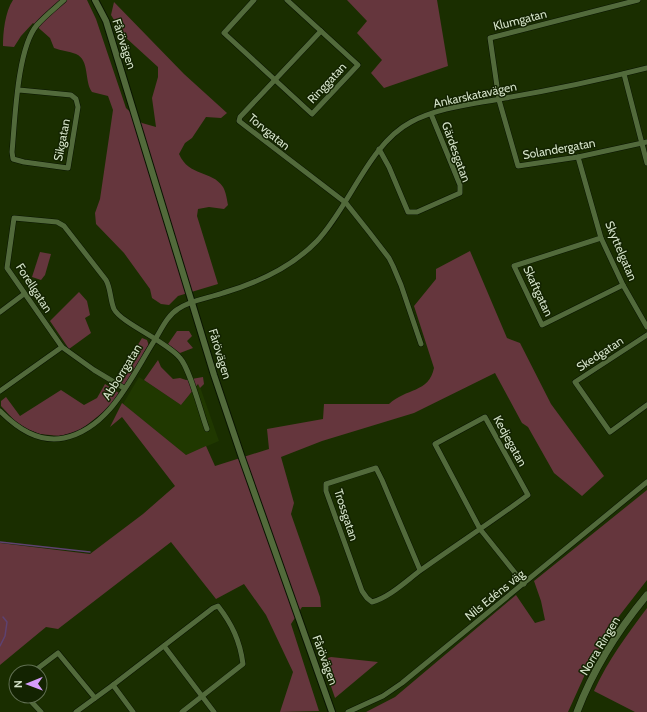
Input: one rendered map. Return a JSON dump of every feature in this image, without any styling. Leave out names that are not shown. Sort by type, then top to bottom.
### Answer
[{"type":"main road","name":"Norra Ringen","points":[[577,712],[585,692],[610,646],[647,595]]},
{"type":"street","name":"Sikgatan","points":[[19,90],[71,96],[76,99],[78,107],[68,168],[13,159],[19,90],[26,44],[36,25],[64,0]]},
{"type":"street","name":"Fårövägen","points":[[95,0],[106,21],[240,454],[332,712]]},
{"type":"street","points":[[254,0],[224,33],[275,80]]},
{"type":"street","points":[[287,0],[321,31]]},
{"type":"street","name":"Klumgatan","points":[[498,100],[490,38],[638,0]]},
{"type":"street","name":"Torvgatan","points":[[321,31],[240,117],[239,121],[346,204]]},
{"type":"street","name":"Ringgatan","points":[[275,80],[312,114],[358,65],[321,31]]},
{"type":"street","name":"Ankarskatavägen","points":[[192,302],[265,278],[288,264],[316,242],[336,219],[379,150],[392,135],[412,122],[431,114],[586,83],[647,68]]},
{"type":"street","points":[[624,74],[644,142],[647,163]]},
{"type":"street","name":"Solandergatan","points":[[498,100],[518,166],[578,157],[644,142]]},
{"type":"street","name":"Gärdesgatan","points":[[379,150],[389,168],[408,212],[417,212],[460,193],[460,186],[431,114]]},
{"type":"street","name":"Skyttelgatan","points":[[578,157],[601,238],[623,285],[647,327]]},
{"type":"street","points":[[346,204],[390,258],[402,285],[421,344]]},
{"type":"street","name":"Forellgatan","points":[[124,388],[88,366],[62,347],[7,268],[14,218],[57,222],[64,226],[106,280],[111,290],[114,309],[120,316],[156,338]]},
{"type":"street","name":"Skaftgatan","points":[[601,238],[514,266],[542,325],[623,285]]},
{"type":"street","points":[[0,312],[24,294]]},
{"type":"street","name":"Abborrgatan","points":[[1,413],[24,432],[40,437],[61,438],[77,434],[94,426],[112,409],[165,323],[178,309],[192,302]]},
{"type":"street","name":"Skedgatan","points":[[647,335],[575,382],[610,432],[647,405]]},
{"type":"street","name":"Abborrgatan","points":[[156,338],[181,359],[207,429]]},
{"type":"street","points":[[0,391],[62,347]]},
{"type":"street","name":"Kedjegatan","points":[[480,530],[528,495],[485,417],[435,444],[480,530],[524,584]]},
{"type":"street","name":"Trossgatan","points":[[420,570],[376,468],[326,484],[326,491],[362,591],[372,602],[381,600],[420,570],[480,530]]},
{"type":"street","name":"Nils Edéns väg","points":[[348,712],[382,696],[402,683],[647,482]]},
{"type":"street","points":[[76,712],[213,608],[218,606],[231,624],[241,648],[243,664],[182,712]]},
{"type":"street","points":[[164,646],[214,712]]},
{"type":"street","points":[[44,664],[58,653],[95,698]]},
{"type":"street","points":[[113,685],[133,712]]},
{"type":"street","points":[[34,704],[41,712]]},
{"type":"shaded area","points":[[13,0],[87,0],[96,19],[126,108],[142,123],[156,127],[152,98],[158,77],[158,67],[124,36],[111,15],[114,2],[184,74],[227,113],[221,118],[206,117],[192,138],[185,143],[179,154],[183,161],[194,170],[213,178],[218,182],[223,187],[226,194],[228,205],[224,209],[209,207],[198,209],[197,216],[218,284],[178,296],[169,305],[161,304],[152,298],[150,289],[124,253],[96,224],[95,213],[100,199],[113,110],[108,96],[92,92],[88,82],[85,66],[80,57],[76,54],[54,48],[50,38],[33,23],[21,36],[14,47],[3,46],[6,16]]},
{"type":"shaded area","points":[[347,0],[437,0],[448,66],[384,88],[371,73],[382,60],[357,33],[367,21]]},
{"type":"shaded area","points":[[470,251],[507,338],[520,343],[551,404],[604,476],[582,496],[554,473],[528,427],[522,423],[495,373],[414,413],[322,441],[281,457],[294,503],[291,514],[320,597],[321,607],[302,607],[291,624],[319,711],[280,712],[293,672],[266,615],[244,584],[216,599],[171,542],[58,629],[46,627],[0,665],[0,543],[90,554],[143,514],[175,486],[122,417],[110,427],[122,403],[186,455],[206,446],[215,466],[269,449],[267,429],[323,419],[324,404],[389,404],[402,395],[422,386],[431,376],[434,368],[414,306],[436,279],[436,269]]},
{"type":"shaded area","points":[[40,252],[51,254],[45,275],[41,280],[32,277]]},
{"type":"shaded area","points":[[79,292],[87,301],[90,315],[85,318],[91,333],[69,349],[50,321]]},
{"type":"shaded area","points":[[177,331],[189,331],[192,336],[187,341],[193,348],[180,353],[168,344]]},
{"type":"shaded area","points":[[142,338],[147,340],[149,346],[125,385],[116,381]]},
{"type":"shaded area","points":[[158,360],[161,367],[173,379],[180,378],[186,380],[203,377],[204,384],[200,388],[198,384],[181,405],[144,380]]},
{"type":"shaded area","points":[[139,377],[181,405],[199,384],[219,441],[186,455],[123,404]]},
{"type":"shaded area","points":[[105,384],[119,393],[111,406],[78,432],[59,436],[40,434],[27,429],[14,420],[1,406],[1,401],[6,397],[20,416],[61,390],[84,405],[97,398]]},
{"type":"shaded area","points":[[647,490],[647,580],[613,624],[587,670],[568,712],[366,712],[395,697],[516,595],[535,623],[545,620],[541,601],[534,581]]},
{"type":"shaded area","points":[[647,608],[647,712],[635,712],[594,691],[612,658]]},
{"type":"shaded area","points":[[331,657],[378,662],[335,698],[322,660]]},
{"type":"waterway","points":[[0,542],[90,552]]},
{"type":"waterway","points":[[0,646],[5,636],[7,622],[3,617]]}]
